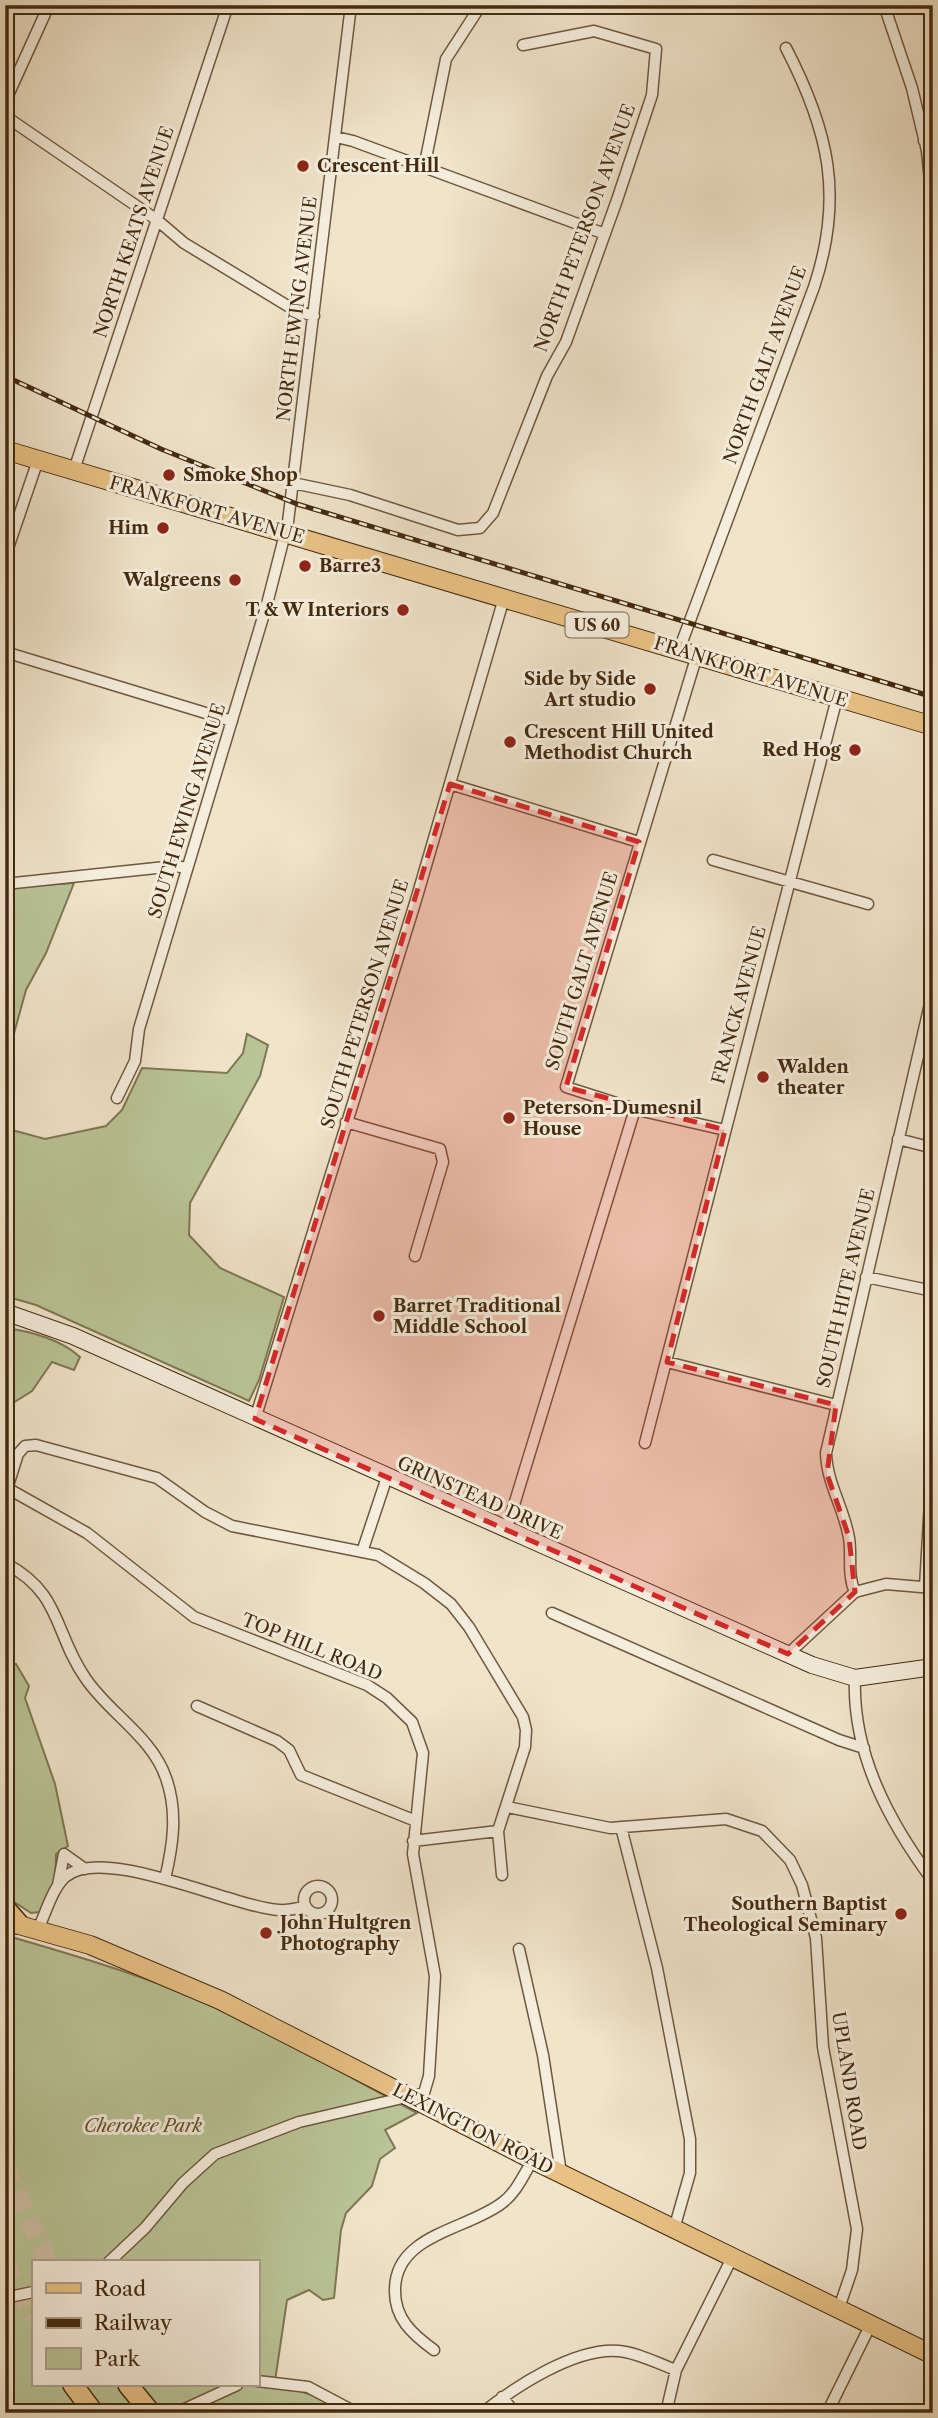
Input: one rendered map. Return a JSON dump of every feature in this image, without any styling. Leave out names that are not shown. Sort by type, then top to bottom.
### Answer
[{"type":"highway","points":[[5,1908],[21,1925]]},
{"type":"highway","points":[[74,2386],[94,2413]]},
{"type":"main road","name":"FRANKFORT AVENUE","points":[[5,450],[933,726]]},
{"type":"main road","name":"LEXINGTON ROAD","points":[[21,1925],[162,1973],[533,2160],[933,2355]]},
{"type":"street","points":[[5,102],[49,5]]},
{"type":"street","name":"NORTH KEATS AVENUE","points":[[74,470],[228,5]]},
{"type":"street","name":"NORTH EWING AVENUE","points":[[285,533],[351,5]]},
{"type":"street","points":[[424,168],[446,59],[481,5]]},
{"type":"street","points":[[884,5],[912,88],[924,141],[933,211]]},
{"type":"street","name":"NORTH PETERSON AVENUE","points":[[293,484],[350,495],[458,530],[480,528],[493,513],[547,376],[566,342],[605,234],[652,95],[656,50],[594,31],[523,45]]},
{"type":"street","name":"NORTH GALT AVENUE","points":[[678,650],[814,287],[824,249],[831,183],[815,113],[786,48]]},
{"type":"street","points":[[5,116],[157,220],[184,243],[296,311],[314,316]]},
{"type":"street","points":[[924,141],[933,127]]},
{"type":"street","points":[[335,137],[605,234]]},
{"type":"street","points":[[5,557],[38,460]]},
{"type":"street","name":"SOUTH EWING AVENUE","points":[[117,1098],[135,1061],[139,1028],[232,722],[285,533]]},
{"type":"street","name":"SOUTH PETERSON AVENUE","points":[[255,1419],[450,784],[504,598]]},
{"type":"street","points":[[5,652],[232,722]]},
{"type":"street","name":"SOUTH GALT AVENUE","points":[[635,1109],[566,1087],[697,656]]},
{"type":"street","name":"FRANCK AVENUE","points":[[645,1443],[837,698]]},
{"type":"street","points":[[450,784],[639,842]]},
{"type":"street","points":[[713,860],[868,904]]},
{"type":"street","points":[[5,884],[175,866],[187,868]]},
{"type":"street","name":"SOUTH HITE AVENUE","points":[[855,1592],[850,1583],[849,1537],[827,1474],[826,1453],[933,991]]},
{"type":"street","points":[[506,1531],[635,1109],[725,1130]]},
{"type":"street","points":[[346,1122],[435,1145],[440,1149],[444,1157],[415,1256]]},
{"type":"street","points":[[898,1139],[933,1148]]},
{"type":"street","points":[[866,1277],[933,1291]]},
{"type":"street","name":"GRINSTEAD DRIVE","points":[[10,1315],[72,1336],[506,1531],[833,1673],[855,1678],[933,1667]]},
{"type":"street","points":[[933,1355],[933,1379]]},
{"type":"street","points":[[667,1362],[836,1405]]},
{"type":"street","points":[[6,1491],[20,1449],[36,1444],[157,1478],[232,1526],[362,1552],[389,1561],[451,1604],[469,1627],[523,1717],[526,1730],[525,1747],[498,1831],[502,1875]]},
{"type":"street","points":[[788,1654],[855,1592],[887,1584],[929,1587],[933,1450]]},
{"type":"street","points":[[362,1552],[387,1478]]},
{"type":"street","name":"TOP HILL ROAD","points":[[6,1491],[87,1533],[194,1617],[354,1679],[387,1698],[412,1722],[422,1745],[423,1767],[413,1841],[435,1976],[427,2088],[422,2095],[410,2097]]},
{"type":"street","points":[[5,1563],[39,1587],[84,1677],[152,1751],[162,1767],[174,1808],[174,1833],[165,1879]]},
{"type":"street","points":[[552,1613],[839,1740],[864,1748]]},
{"type":"street","points":[[855,1678],[854,1698],[864,1748],[877,1790],[909,1849],[933,1881]]},
{"type":"street","points":[[197,1706],[277,1741],[289,1750],[301,1775],[416,1821]]},
{"type":"street","name":"UPLAND ROAD","points":[[507,1807],[593,1827],[621,1827],[712,1818],[742,1822],[773,1840],[796,1870],[810,1909],[816,1938],[823,2047],[857,2229],[852,2270],[838,2311]]},
{"type":"street","points":[[621,1827],[657,1968],[690,2139],[690,2173],[674,2229]]},
{"type":"street","points":[[413,1841],[498,1831]]},
{"type":"street","points":[[57,1887],[64,1854],[85,1869]]},
{"type":"street","points":[[21,1925],[71,1873],[85,1869],[112,1870],[165,1879],[271,1909],[305,1907]]},
{"type":"street","points":[[519,1950],[542,2055],[561,2173]]},
{"type":"street","points":[[111,2260],[145,2228],[183,2183],[215,2154],[299,2122],[410,2097]]},
{"type":"street","points":[[434,2350],[411,2332],[397,2308],[395,2286],[402,2263],[423,2242],[504,2202],[517,2189],[533,2160]]},
{"type":"street","points":[[666,2413],[676,2370],[733,2258]]},
{"type":"street","points":[[5,2298],[32,2292]]},
{"type":"street","points":[[827,2413],[870,2326]]},
{"type":"street","points":[[482,2413],[502,2397],[565,2364],[608,2351],[625,2352],[676,2370]]},
{"type":"street","points":[[259,2381],[308,2387],[357,2413]]},
{"type":"street","points":[[176,2413],[235,2386]]},
{"type":"street","points":[[502,2397],[515,2413]]},
{"type":"highlighted area","points":[[450,784],[639,842],[566,1087],[725,1130],[667,1362],[836,1405],[827,1474],[849,1537],[855,1592],[788,1654],[255,1419]]},
{"type":"green space","points":[[74,883],[46,953],[26,990],[5,1066],[5,961],[12,935],[5,923],[5,887]]},
{"type":"green space","points":[[247,1034],[268,1045],[260,1076],[190,1203],[189,1235],[220,1268],[284,1297],[259,1380],[249,1401],[36,1305],[5,1296],[5,1128],[45,1139],[106,1126],[122,1110],[142,1068],[227,1073],[243,1053]]},
{"type":"green space","points":[[5,1328],[35,1334],[73,1351],[80,1357],[74,1370],[52,1362],[32,1391],[5,1408]]},
{"type":"green space","points":[[5,1663],[16,1664],[29,1686],[25,1698],[55,1784],[68,1846],[56,1854],[53,1884],[40,1912],[31,1913],[5,1896]]},
{"type":"green space","name":"Cherokee Park","points":[[5,1935],[135,1975],[209,2004],[417,2113],[385,2130],[395,2148],[380,2159],[372,2186],[346,2213],[341,2230],[334,2298],[323,2300],[309,2290],[287,2300],[275,2381],[271,2383],[323,2398],[350,2413],[5,2413]]},
{"type":"tunnel","points":[[5,2166],[47,2260]]},
{"type":"tunnel","points":[[5,2263],[32,2315]]},
{"type":"railway","points":[[5,376],[161,449],[297,504],[933,697]]},
{"type":"place","name":"Crescent Hill","points":[[303,166]]},
{"type":"place","name":"Smoke Shop","points":[[169,475]]},
{"type":"place","name":"Him","points":[[163,528]]},
{"type":"place","name":"Barre3","points":[[305,566]]},
{"type":"place","name":"Walgreens","points":[[235,580]]},
{"type":"place","name":"T & W Interiors","points":[[403,610]]},
{"type":"place","name":"Side by Side Art studio","points":[[650,689]]},
{"type":"place","name":"Crescent Hill United Methodist Church","points":[[510,742]]},
{"type":"place","name":"Red Hog","points":[[855,750]]},
{"type":"place","name":"Walden theater","points":[[763,1077]]},
{"type":"place","name":"Peterson-Dumesnil House","points":[[509,1118]]},
{"type":"place","name":"Barret Traditional Middle School","points":[[379,1316]]},
{"type":"place","name":"Southern Baptist Theological Seminary","points":[[901,1914]]},
{"type":"place","name":"John Hultgren Photography","points":[[266,1933]]}]
